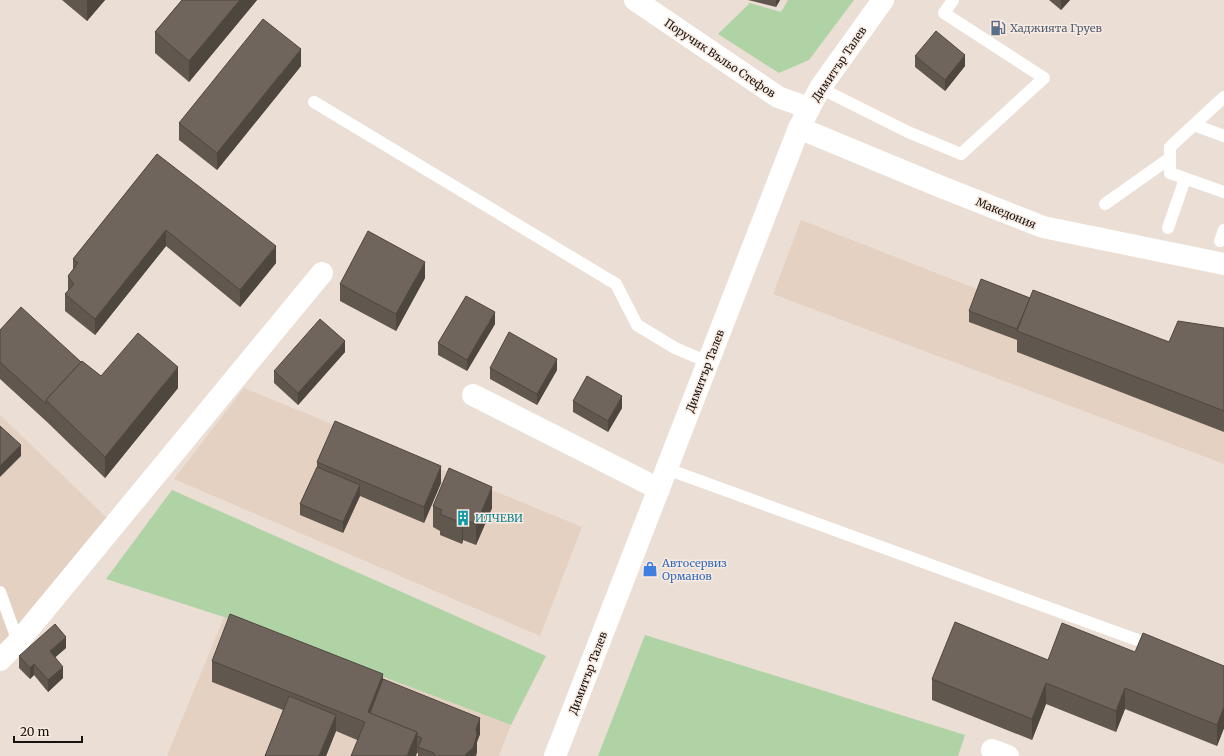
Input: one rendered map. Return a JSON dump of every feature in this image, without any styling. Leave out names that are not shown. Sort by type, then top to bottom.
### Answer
[{"type":"street","name":"Поручик Въльо Стефов","points":[[635,0],[778,97],[809,108]]},
{"type":"street","name":"Димитър Талев","points":[[555,756],[799,128],[820,88],[883,0]]},
{"type":"street","name":"Македония","points":[[799,128],[1043,227],[1224,264]]},
{"type":"street","points":[[0,660],[18,642],[322,273]]},
{"type":"street","points":[[473,396],[659,489]]},
{"type":"lane","points":[[820,88],[908,132],[961,154],[1044,78],[944,13],[953,0]]},
{"type":"lane","points":[[1224,97],[1170,147],[1170,173],[1224,192]]},
{"type":"lane","points":[[314,102],[616,284],[637,325],[675,348],[708,362]]},
{"type":"lane","points":[[1194,125],[1224,136]]},
{"type":"lane","points":[[1105,204],[1170,158]]},
{"type":"lane","points":[[1168,228],[1185,179]]},
{"type":"lane","points":[[667,469],[1165,650]]},
{"type":"lane","points":[[0,592],[18,642]]},
{"type":"shaded area","points":[[801,220],[1033,311],[1178,342],[1224,349],[1224,464],[773,294]]},
{"type":"shaded area","points":[[244,388],[582,527],[540,636],[174,479]]},
{"type":"shaded area","points":[[0,415],[107,518],[52,592],[0,645]]},
{"type":"shaded area","points":[[224,617],[511,725],[499,756],[167,756]]},
{"type":"green space","points":[[788,0],[854,0],[809,60],[779,73],[718,34],[750,3],[781,12]]},
{"type":"green space","points":[[172,490],[546,656],[511,725],[224,617],[106,579]]},
{"type":"green space","points":[[645,635],[965,735],[958,756],[598,756]]},
{"type":"building","points":[[182,0],[240,0],[189,61],[155,32]]},
{"type":"building","points":[[263,19],[301,49],[217,153],[179,123]]},
{"type":"building","points":[[936,31],[965,55],[945,80],[915,56]]},
{"type":"building","points":[[157,154],[276,246],[240,290],[166,230],[95,319],[65,294],[74,284],[68,276],[78,263],[73,259]]},
{"type":"building","points":[[368,231],[425,262],[396,314],[340,284]]},
{"type":"building","points":[[981,279],[1030,298],[1017,329],[969,311]]},
{"type":"building","points":[[1033,290],[1169,342],[1178,321],[1224,328],[1224,411],[1017,331]]},
{"type":"building","points":[[466,296],[495,312],[467,360],[438,343]]},
{"type":"building","points":[[21,307],[81,362],[46,400],[46,404],[0,362],[0,330]]},
{"type":"building","points":[[320,319],[345,341],[298,393],[274,371]]},
{"type":"building","points":[[509,332],[557,359],[537,394],[490,368]]},
{"type":"building","points":[[138,333],[178,367],[105,457],[46,400],[82,361],[101,376]]},
{"type":"building","points":[[587,376],[622,396],[608,421],[573,401]]},
{"type":"building","points":[[335,421],[441,466],[424,507],[317,462]]},
{"type":"building","points":[[0,426],[21,445],[0,466]]},
{"type":"building","points":[[317,467],[360,485],[343,522],[300,504]]},
{"type":"building","points":[[449,468],[492,487],[476,524],[463,519],[462,523],[440,514],[442,510],[433,506]]},
{"type":"building","points":[[230,614],[383,674],[368,712],[417,732],[407,756],[351,756],[365,722],[212,661]]},
{"type":"building","points":[[955,622],[1048,660],[1062,623],[1135,652],[1143,633],[1224,666],[1224,707],[1217,725],[1125,688],[1116,711],[1046,683],[1032,719],[932,679]]},
{"type":"building","points":[[55,624],[66,637],[50,651],[63,667],[48,680],[34,664],[30,668],[19,656]]},
{"type":"building","points":[[383,679],[480,718],[476,729],[477,735],[473,748],[465,756],[435,756],[434,753],[418,747],[422,738],[417,736],[417,732],[370,713]]},
{"type":"building","points":[[289,696],[336,715],[319,756],[265,756]]},
{"type":"place","name":"Хаджията Груев","points":[[998,28]]},
{"type":"place","name":"ИЛЧЕВИ","points":[[463,518]]},
{"type":"place","name":"Автосервиз Орманов","points":[[650,569]]}]
